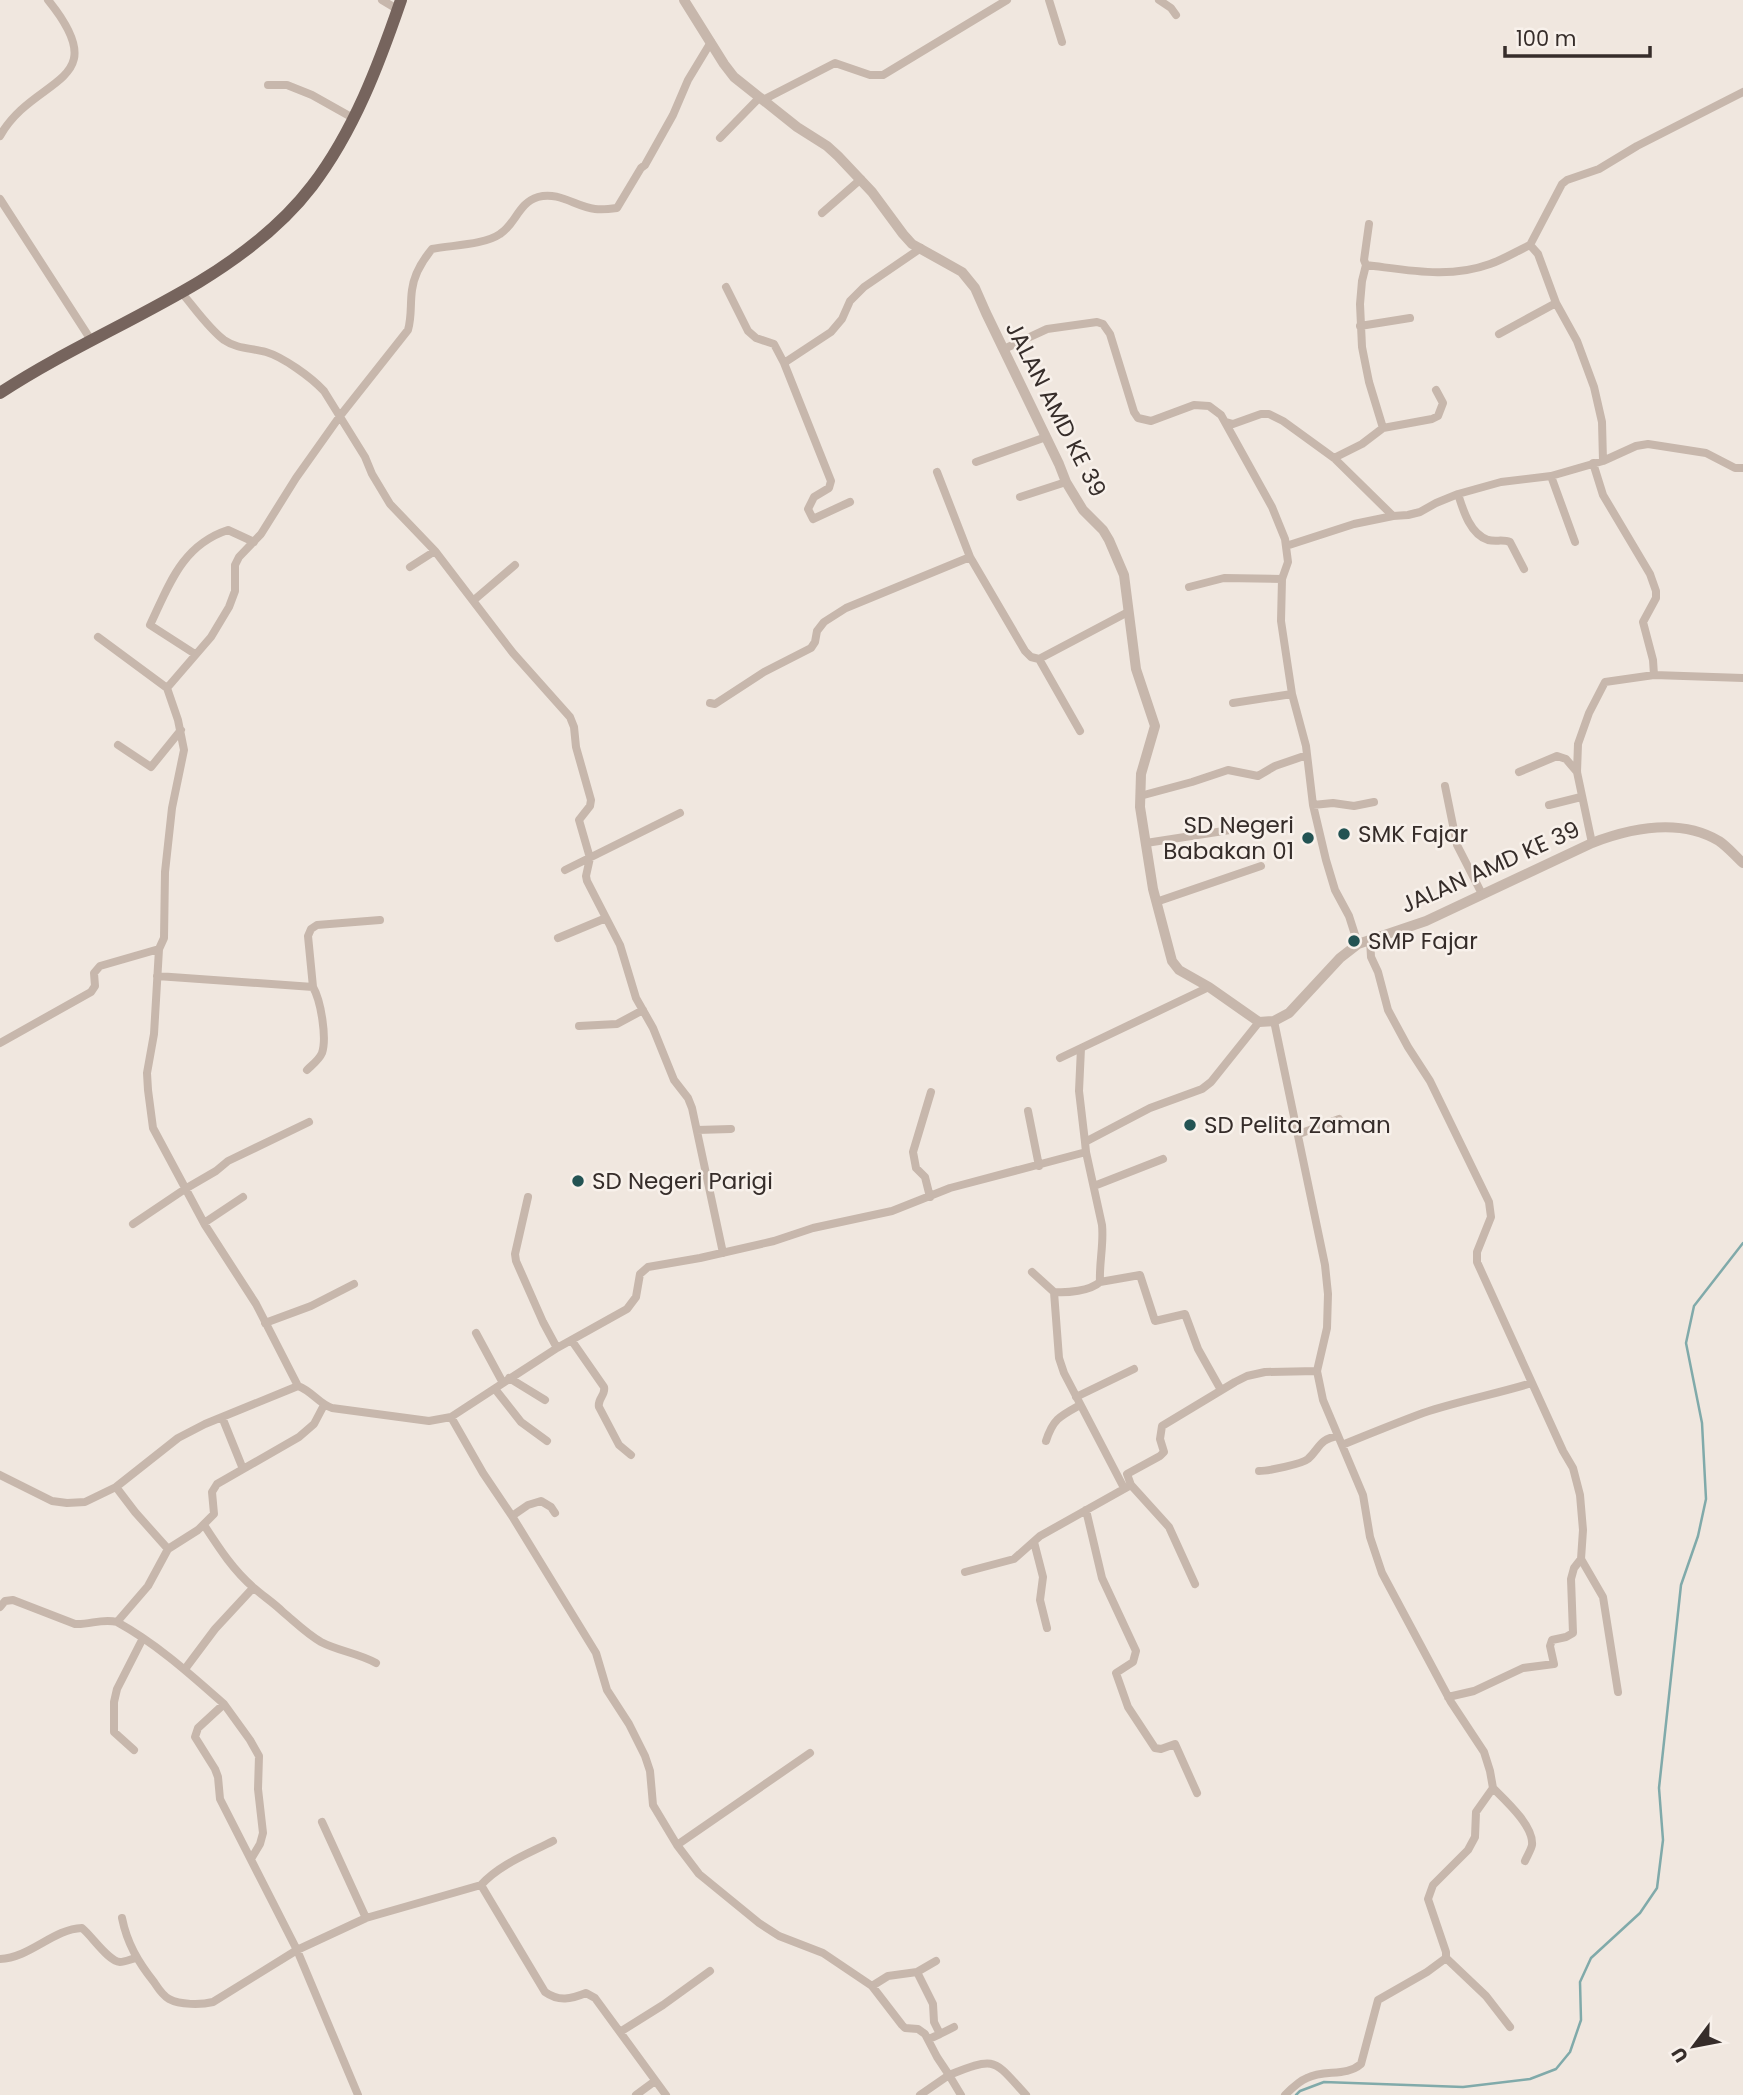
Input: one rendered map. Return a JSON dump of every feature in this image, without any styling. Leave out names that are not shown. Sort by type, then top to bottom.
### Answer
[{"type":"main road","points":[[0,393],[36,370],[181,292],[233,259],[272,228],[323,170],[353,118],[379,60],[399,5]]},
{"type":"street","points":[[0,136],[24,106],[62,78],[73,63],[75,52],[72,35],[48,0]]},
{"type":"street","points":[[382,0],[399,5]]},
{"type":"street","name":"JALAN AMD KE 39","points":[[684,0],[734,77],[797,127],[827,146],[861,179],[912,244],[962,272],[970,280],[1066,482],[1083,510],[1103,530],[1113,546],[1124,575],[1137,676],[1155,726],[1141,774],[1140,796],[1146,843],[1156,902],[1175,966],[1259,1022]]},
{"type":"street","points":[[720,138],[761,98],[835,63],[870,75],[883,75],[1007,0]]},
{"type":"street","points":[[1049,0],[1062,42]]},
{"type":"street","points":[[1159,0],[1176,15]]},
{"type":"street","points":[[167,688],[211,637],[229,607],[235,591],[237,561],[254,542],[341,416],[408,330],[412,315],[412,289],[420,264],[432,249],[493,238],[503,233],[522,206],[536,197],[556,196],[594,209],[617,208],[645,165],[710,42]]},
{"type":"street","points":[[268,85],[287,85],[312,95],[353,118]]},
{"type":"street","points":[[1366,265],[1434,274],[1462,272],[1492,264],[1530,245],[1562,184],[1567,180],[1599,169],[1637,145],[1743,92]]},
{"type":"street","points":[[822,213],[861,179]]},
{"type":"street","points":[[0,199],[91,340]]},
{"type":"street","points":[[1369,224],[1360,326],[1364,363],[1382,428]]},
{"type":"street","points":[[1530,245],[1538,254],[1556,303],[1577,341],[1594,387],[1602,422],[1602,461]]},
{"type":"street","points":[[784,363],[831,332],[842,319],[850,301],[864,287],[920,248]]},
{"type":"street","points":[[726,287],[748,331],[756,338],[774,344],[831,481],[829,488],[813,500],[808,509],[813,519],[850,502]]},
{"type":"street","points":[[181,292],[224,340],[277,357],[324,391],[365,457],[386,499],[435,551],[513,653],[567,711],[573,722],[576,747],[591,800],[590,806],[579,820],[590,858],[587,881],[623,952],[631,985],[653,1028],[674,1080],[690,1103],[723,1253]]},
{"type":"street","points":[[1499,334],[1556,303]]},
{"type":"street","points":[[1360,326],[1410,318]]},
{"type":"street","points":[[1004,349],[1047,329],[1097,322],[1103,324],[1110,334],[1138,418],[1151,421],[1194,405],[1202,405],[1215,408],[1226,422],[1272,508],[1286,546],[1281,621],[1292,695],[1332,880],[1349,915],[1358,944]]},
{"type":"street","points":[[1334,458],[1362,444],[1382,428],[1438,416],[1443,404],[1436,390]]},
{"type":"street","points":[[1226,422],[1233,424],[1261,414],[1269,414],[1283,421],[1334,458],[1393,516]]},
{"type":"street","points":[[976,462],[1046,437]]},
{"type":"street","points":[[1286,546],[1354,524],[1420,512],[1458,494],[1501,482],[1551,476],[1602,461],[1636,446],[1648,444],[1706,453],[1735,468],[1743,468]]},
{"type":"street","points":[[1593,463],[1603,495],[1650,574],[1656,591],[1656,598],[1643,622],[1654,675]]},
{"type":"street","points":[[937,472],[970,557],[1031,657],[1039,659],[1128,612]]},
{"type":"street","points":[[1551,476],[1575,542]]},
{"type":"street","points":[[1020,497],[1066,482]]},
{"type":"street","points":[[1458,494],[1463,511],[1471,524],[1486,539],[1510,542],[1524,569]]},
{"type":"street","points":[[195,654],[150,625],[168,588],[182,562],[197,547],[217,534],[229,530],[254,542]]},
{"type":"street","points":[[410,567],[435,551]]},
{"type":"street","points":[[710,704],[715,704],[754,678],[811,648],[817,631],[824,622],[846,608],[970,557]]},
{"type":"street","points":[[474,600],[515,565]]},
{"type":"street","points":[[1189,587],[1224,578],[1282,579]]},
{"type":"street","points":[[98,638],[167,688],[181,730],[184,750],[172,808],[165,872],[164,938],[159,949],[154,1034],[148,1073],[151,1118],[157,1137],[185,1189],[256,1304],[298,1386],[324,1405],[429,1421],[451,1417],[557,1348],[627,1309],[636,1297],[640,1274],[648,1267],[723,1253],[813,1228],[892,1211],[950,1188],[1086,1153]]},
{"type":"street","points":[[1039,659],[1080,732]]},
{"type":"street","points":[[1592,843],[1577,772],[1578,744],[1601,686],[1610,680],[1654,675],[1743,678]]},
{"type":"street","points":[[1233,703],[1292,695]]},
{"type":"street","points":[[118,745],[148,766],[152,766],[181,730]]},
{"type":"street","points":[[1140,796],[1228,770],[1258,776],[1275,766],[1307,755]]},
{"type":"street","points":[[1519,772],[1558,756],[1577,772]]},
{"type":"street","points":[[1445,786],[1457,845],[1482,894]]},
{"type":"street","points":[[1549,804],[1581,797]]},
{"type":"street","points":[[1314,805],[1333,803],[1354,806],[1374,802]]},
{"type":"street","points":[[565,870],[680,813]]},
{"type":"street","name":"JALAN AMD KE 39","points":[[1274,1021],[1289,1013],[1340,958],[1358,944],[1426,921],[1592,843],[1631,831],[1685,828],[1719,841],[1743,863]]},
{"type":"street","points":[[1146,843],[1230,830]]},
{"type":"street","points":[[1156,902],[1261,866]]},
{"type":"street","points":[[558,938],[606,918]]},
{"type":"street","points":[[307,1070],[322,1052],[322,1017],[319,997],[313,987],[308,936],[311,929],[317,925],[380,920]]},
{"type":"street","points":[[1370,939],[1371,957],[1388,1010],[1430,1081],[1489,1202],[1491,1217],[1476,1252],[1477,1262],[1573,1468],[1580,1494],[1583,1530],[1581,1559],[1602,1597],[1618,1692]]},
{"type":"street","points":[[0,1043],[91,992],[96,983],[94,973],[100,966],[159,949]]},
{"type":"street","points":[[157,976],[313,987]]},
{"type":"street","points":[[1060,1058],[1209,987]]},
{"type":"street","points":[[579,1026],[617,1024],[643,1010]]},
{"type":"street","points":[[1085,1142],[1150,1108],[1211,1083],[1259,1022],[1274,1021],[1325,1265],[1327,1328],[1317,1371],[1323,1400],[1363,1495],[1370,1536],[1382,1573],[1448,1697],[1484,1752],[1493,1788],[1523,1820],[1530,1832],[1532,1844],[1525,1861]]},
{"type":"street","points":[[1081,1048],[1079,1091],[1086,1153],[1103,1235],[1099,1262],[1100,1282]]},
{"type":"street","points":[[930,1197],[925,1177],[916,1168],[913,1152],[931,1092]]},
{"type":"street","points":[[1028,1111],[1039,1166]]},
{"type":"street","points":[[1299,1134],[1339,1119]]},
{"type":"street","points":[[133,1224],[228,1161],[309,1122]]},
{"type":"street","points":[[697,1130],[731,1129]]},
{"type":"street","points":[[1094,1186],[1163,1159]]},
{"type":"street","points":[[204,1223],[243,1197]]},
{"type":"street","points":[[528,1197],[517,1244],[516,1261],[557,1348]]},
{"type":"street","points":[[1032,1272],[1054,1292],[1062,1293],[1087,1289],[1100,1282],[1140,1275],[1155,1321],[1185,1314],[1198,1349],[1221,1390]]},
{"type":"street","points":[[265,1322],[311,1306],[354,1284]]},
{"type":"street","points":[[1054,1292],[1059,1358],[1064,1373],[1128,1487],[1170,1527],[1195,1584]]},
{"type":"street","points":[[476,1333],[506,1381],[545,1399]]},
{"type":"street","points":[[572,1341],[604,1387],[605,1392],[598,1402],[599,1407],[619,1445],[632,1455]]},
{"type":"street","points":[[1046,1441],[1053,1422],[1078,1401],[1134,1369]]},
{"type":"street","points":[[1128,1487],[1127,1474],[1160,1457],[1164,1452],[1160,1439],[1161,1426],[1247,1376],[1265,1372],[1317,1371]]},
{"type":"street","points":[[1342,1445],[1422,1414],[1532,1383]]},
{"type":"street","points":[[0,1475],[52,1501],[85,1502],[116,1487],[178,1438],[298,1386]]},
{"type":"street","points":[[495,1389],[522,1422],[547,1441]]},
{"type":"street","points":[[117,1622],[148,1586],[168,1549],[204,1525],[214,1514],[214,1488],[223,1480],[299,1437],[314,1424],[324,1405]]},
{"type":"street","points":[[451,1417],[596,1653],[607,1689],[645,1756],[650,1771],[653,1805],[677,1845],[699,1874],[759,1923],[779,1936],[823,1953],[872,1986],[902,2025],[922,2031],[929,2039],[961,2095]]},
{"type":"street","points":[[222,1418],[243,1469]]},
{"type":"street","points":[[1259,1471],[1307,1460],[1322,1442],[1329,1437],[1338,1436]]},
{"type":"street","points":[[116,1487],[168,1549]]},
{"type":"street","points":[[965,1572],[1006,1562],[1020,1555],[1040,1536],[1128,1487]]},
{"type":"street","points":[[512,1516],[528,1505],[541,1501],[555,1513]]},
{"type":"street","points":[[1086,1510],[1102,1578],[1136,1651],[1133,1662],[1116,1673],[1128,1707],[1155,1748],[1161,1749],[1175,1744],[1197,1793]]},
{"type":"street","points":[[204,1525],[221,1553],[253,1588],[319,1641],[376,1663]]},
{"type":"street","points":[[1034,1542],[1042,1577],[1040,1600],[1047,1628]]},
{"type":"street","points":[[1448,1697],[1474,1691],[1523,1668],[1554,1664],[1550,1646],[1552,1640],[1573,1633],[1571,1579],[1574,1568],[1581,1559]]},
{"type":"street","points":[[185,1669],[215,1629],[253,1588]]},
{"type":"street","points":[[0,1607],[7,1600],[13,1600],[75,1624],[84,1625],[104,1619],[117,1622],[144,1637],[224,1704],[259,1756],[258,1796],[263,1833],[251,1859]]},
{"type":"street","points":[[134,1750],[114,1732],[114,1702],[117,1689],[144,1637]]},
{"type":"street","points":[[224,1704],[198,1728],[195,1737],[215,1769],[218,1796],[297,1951],[358,2095]]},
{"type":"street","points":[[677,1845],[810,1753]]},
{"type":"street","points":[[1493,1788],[1476,1812],[1475,1837],[1468,1850],[1433,1885],[1428,1899],[1446,1958],[1486,1996],[1510,2027]]},
{"type":"street","points":[[321,1822],[366,1918]]},
{"type":"street","points":[[122,1918],[125,1933],[141,1967],[167,1998],[203,2005],[297,1951],[366,1918],[481,1885],[502,1867],[553,1841]]},
{"type":"street","points":[[481,1885],[545,1993],[554,1998],[565,1999],[590,1994],[605,2009],[666,2095]]},
{"type":"street","points":[[0,1959],[23,1953],[70,1929],[82,1928],[116,1962],[136,1958]]},
{"type":"street","points":[[1285,2095],[1307,2078],[1356,2068],[1360,2064],[1378,2000],[1446,1958]]},
{"type":"street","points":[[872,1986],[895,1973],[917,1972],[936,1961]]},
{"type":"street","points":[[620,2032],[710,1971]]},
{"type":"street","points":[[917,1972],[933,2004],[934,2022],[940,2034]]},
{"type":"street","points":[[929,2039],[954,2027]]},
{"type":"street","points":[[920,2095],[949,2075],[973,2066],[993,2063],[1002,2068],[1027,2095]]},
{"type":"street","points":[[636,2095],[655,2081]]},
{"type":"waterway","points":[[1296,2095],[1324,2082],[1463,2087],[1530,2079],[1556,2069],[1570,2052],[1581,2020],[1580,1982],[1591,1958],[1640,1913],[1657,1888],[1663,1840],[1659,1788],[1681,1585],[1698,1536],[1706,1499],[1702,1423],[1686,1343],[1694,1306],[1743,1243]]},
{"type":"place","name":"SMK Fajar","points":[[1344,834]]},
{"type":"place","name":"SD Negeri Babakan 01","points":[[1308,838]]},
{"type":"place","name":"SMP Fajar","points":[[1354,941]]},
{"type":"place","name":"SD Pelita Zaman","points":[[1190,1125]]},
{"type":"place","name":"SD Negeri Parigi","points":[[578,1181]]}]
